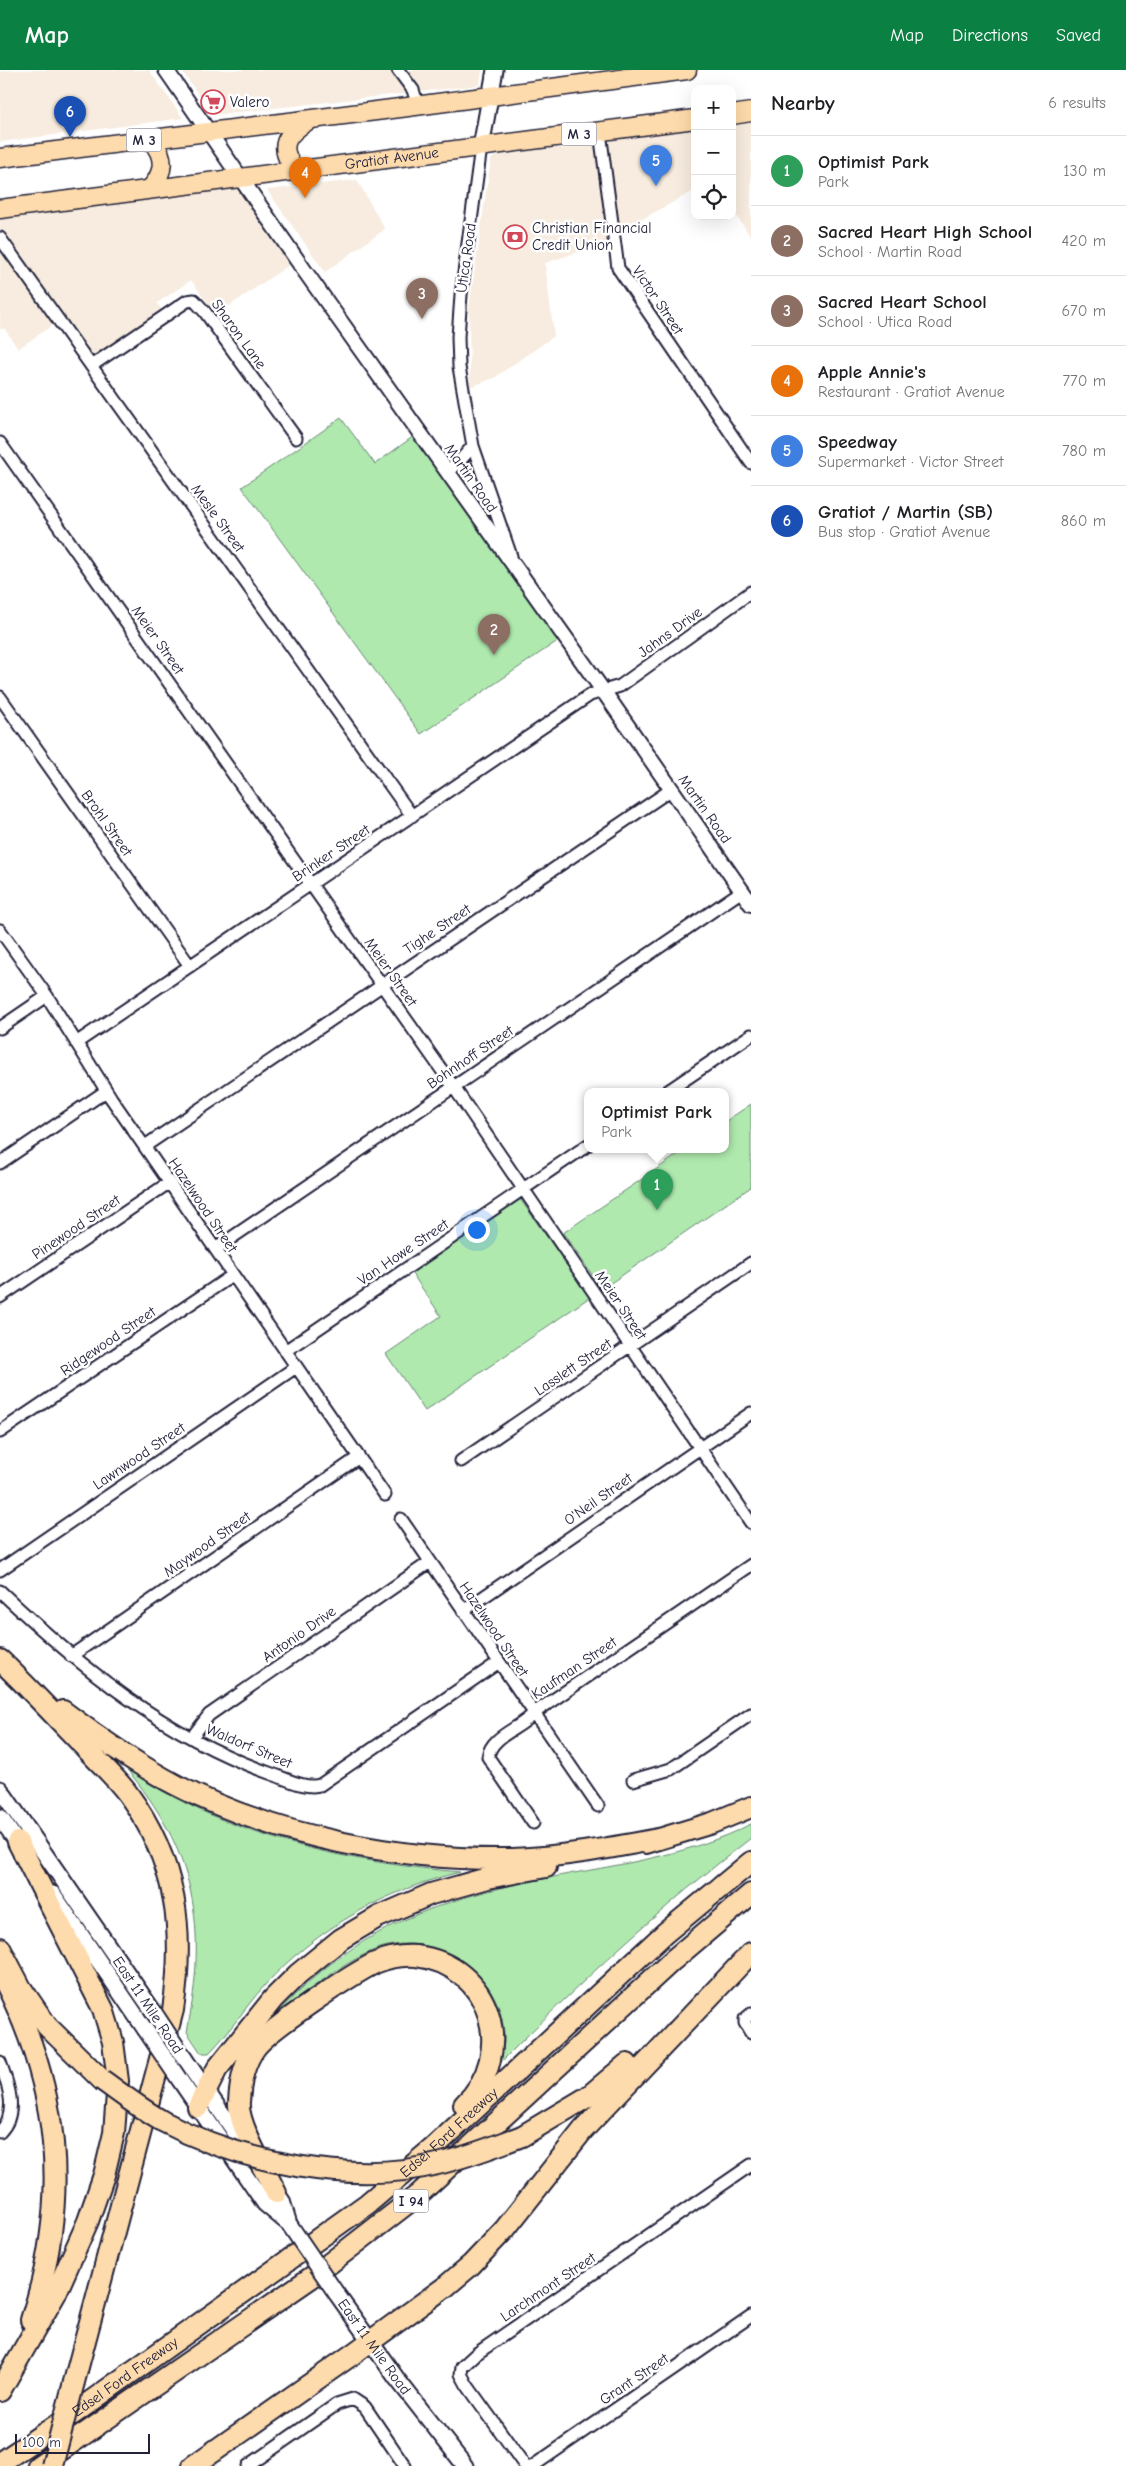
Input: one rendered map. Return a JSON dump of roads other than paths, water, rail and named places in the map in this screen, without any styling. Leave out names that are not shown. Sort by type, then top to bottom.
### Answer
[{"type":"highway","points":[[0,1660],[127,1792],[166,1865],[172,1887],[178,1927],[179,1955],[174,2010],[52,2466]]},
{"type":"highway","points":[[22,1681],[142,1766],[178,1786],[254,1817],[336,1842],[439,1856],[513,1859],[585,1852],[658,1839]]},
{"type":"highway","points":[[202,2099],[217,2069],[273,1999],[298,1974],[341,1939],[378,1917],[457,1885],[587,1860],[712,1823],[751,1807]]},
{"type":"highway","points":[[2,2389],[56,2292],[88,2221],[104,2175],[114,2133],[118,2080],[113,2042],[103,2009],[18,1842]]},
{"type":"highway","name":"Edsel Ford Freeway","points":[[0,2463],[89,2403],[360,2209],[431,2150],[665,1933],[751,1862]]},
{"type":"highway","name":"Edsel Ford Freeway","points":[[38,2466],[312,2277],[418,2195],[673,1960],[751,1894]]},
{"type":"highway","points":[[0,1948],[21,1988],[47,2026],[102,2080],[160,2120],[241,2154],[307,2167],[367,2171],[420,2167],[442,2163],[522,2136],[566,2112],[611,2079],[751,1949]]},
{"type":"highway","points":[[193,2466],[445,2287],[482,2254],[505,2229],[589,2123],[751,1953]]},
{"type":"highway","points":[[276,2193],[245,2130],[238,2105],[241,2084],[249,2058],[264,2038],[294,2016],[351,1977],[386,1959],[417,1956],[451,1968],[472,1986],[481,1998],[492,2026],[493,2054],[479,2088],[444,2125],[431,2150]]},
{"type":"highway","points":[[0,1972],[20,2014],[42,2075],[52,2126],[55,2199],[52,2236],[44,2280],[28,2330],[2,2389]]},
{"type":"main road","name":"Utica Road","points":[[482,147],[495,70]]},
{"type":"main road","name":"M 3","points":[[0,158],[418,106],[642,73],[687,70]]},
{"type":"main road","points":[[736,114],[751,112]]},
{"type":"main road","points":[[296,170],[289,161],[285,147],[291,134],[310,120]]},
{"type":"main road","name":"Gratiot Avenue","points":[[0,209],[691,121]]},
{"type":"main road","points":[[150,140],[161,153],[163,161],[160,175],[150,189]]},
{"type":"main road","name":"East 11 Mile Road","points":[[0,1789],[184,2058],[202,2099],[265,2204],[289,2224],[336,2293],[459,2464]]},
{"type":"main road","name":"East 11 Mile Road","points":[[0,1817],[179,2079],[202,2099],[282,2201],[289,2224]]},
{"type":"street","name":"Martin Road","points":[[166,70],[751,904]]},
{"type":"street","points":[[398,70],[412,90],[418,106]]},
{"type":"street","name":"Victor Street","points":[[600,132],[618,268],[751,463]]},
{"type":"street","name":"Utica Road","points":[[482,147],[461,295],[458,337],[461,381],[473,446],[516,570]]},
{"type":"street","name":"Mesle Street","points":[[0,238],[412,816]]},
{"type":"street","name":"Sharon Lane","points":[[91,366],[187,301],[194,300],[205,312],[296,438]]},
{"type":"street","name":"Meier Street","points":[[0,442],[453,1086],[751,1523]]},
{"type":"street","points":[[447,472],[473,446]]},
{"type":"street","name":"Jahns Drive","points":[[604,692],[620,686],[751,592]]},
{"type":"street","name":"Brinker Street","points":[[76,1043],[590,695],[604,692]]},
{"type":"street","name":"Brohl Street","points":[[0,697],[190,966]]},
{"type":"street","name":"Tighe Street","points":[[145,1146],[381,984],[672,789]]},
{"type":"street","name":"Bohnhoff Street","points":[[215,1249],[742,891]]},
{"type":"street","name":"Hazelwood Street","points":[[0,930],[47,996],[106,1090],[385,1496]]},
{"type":"street","points":[[0,1028],[47,996]]},
{"type":"street","points":[[672,1088],[751,1035]]},
{"type":"street","points":[[0,1163],[106,1090]]},
{"type":"street","name":"Van Howe Street","points":[[285,1351],[584,1148]]},
{"type":"street","name":"Pinewood Street","points":[[0,1297],[170,1182]]},
{"type":"street","name":"Lasslett Street","points":[[461,1461],[751,1263]]},
{"type":"street","name":"Ridgewood Street","points":[[0,1432],[233,1275]]},
{"type":"street","name":"Lawnwood Street","points":[[0,1570],[296,1367]]},
{"type":"street","name":"O'Neil Street","points":[[463,1611],[751,1413]]},
{"type":"street","name":"Maywood Street","points":[[71,1656],[359,1457]]},
{"type":"street","name":"Hazelwood Street","points":[[401,1519],[598,1806]]},
{"type":"street","name":"Antonio Drive","points":[[192,1737],[210,1715],[430,1562]]},
{"type":"street","name":"Kaufman Street","points":[[532,1823],[488,1757],[495,1743],[528,1721],[534,1713],[751,1565]]},
{"type":"street","name":"Waldorf Street","points":[[0,1591],[71,1656],[136,1705],[192,1737],[263,1771],[314,1786],[337,1773],[498,1662]]},
{"type":"street","points":[[633,1780],[671,1769],[751,1714]]},
{"type":"street","points":[[748,2016],[745,2023],[751,2033]]},
{"type":"street","points":[[0,2062],[11,2104],[8,2122],[0,2132]]},
{"type":"street","name":"Larchmont Street","points":[[525,2466],[467,2385],[461,2374],[462,2366],[484,2348],[751,2165]]},
{"type":"street","name":"Grant Street","points":[[533,2466],[751,2316]]},
{"type":"street","points":[[248,2466],[337,2404],[353,2399],[365,2407],[405,2466]]},
{"type":"place","name":"Valero","points":[[213,102]]},
{"type":"place","name":"Gratiot / Martin (SB)","points":[[70,137]]},
{"type":"place","name":"Speedway","points":[[656,186]]},
{"type":"place","name":"Apple Annie's","points":[[305,198]]},
{"type":"place","name":"Christian Financial Credit Union","points":[[515,237]]},
{"type":"place","name":"Sacred Heart School","points":[[422,319]]},
{"type":"place","name":"Sacred Heart High School","points":[[494,655]]},
{"type":"place","name":"Optimist Park","points":[[657,1210]]}]
